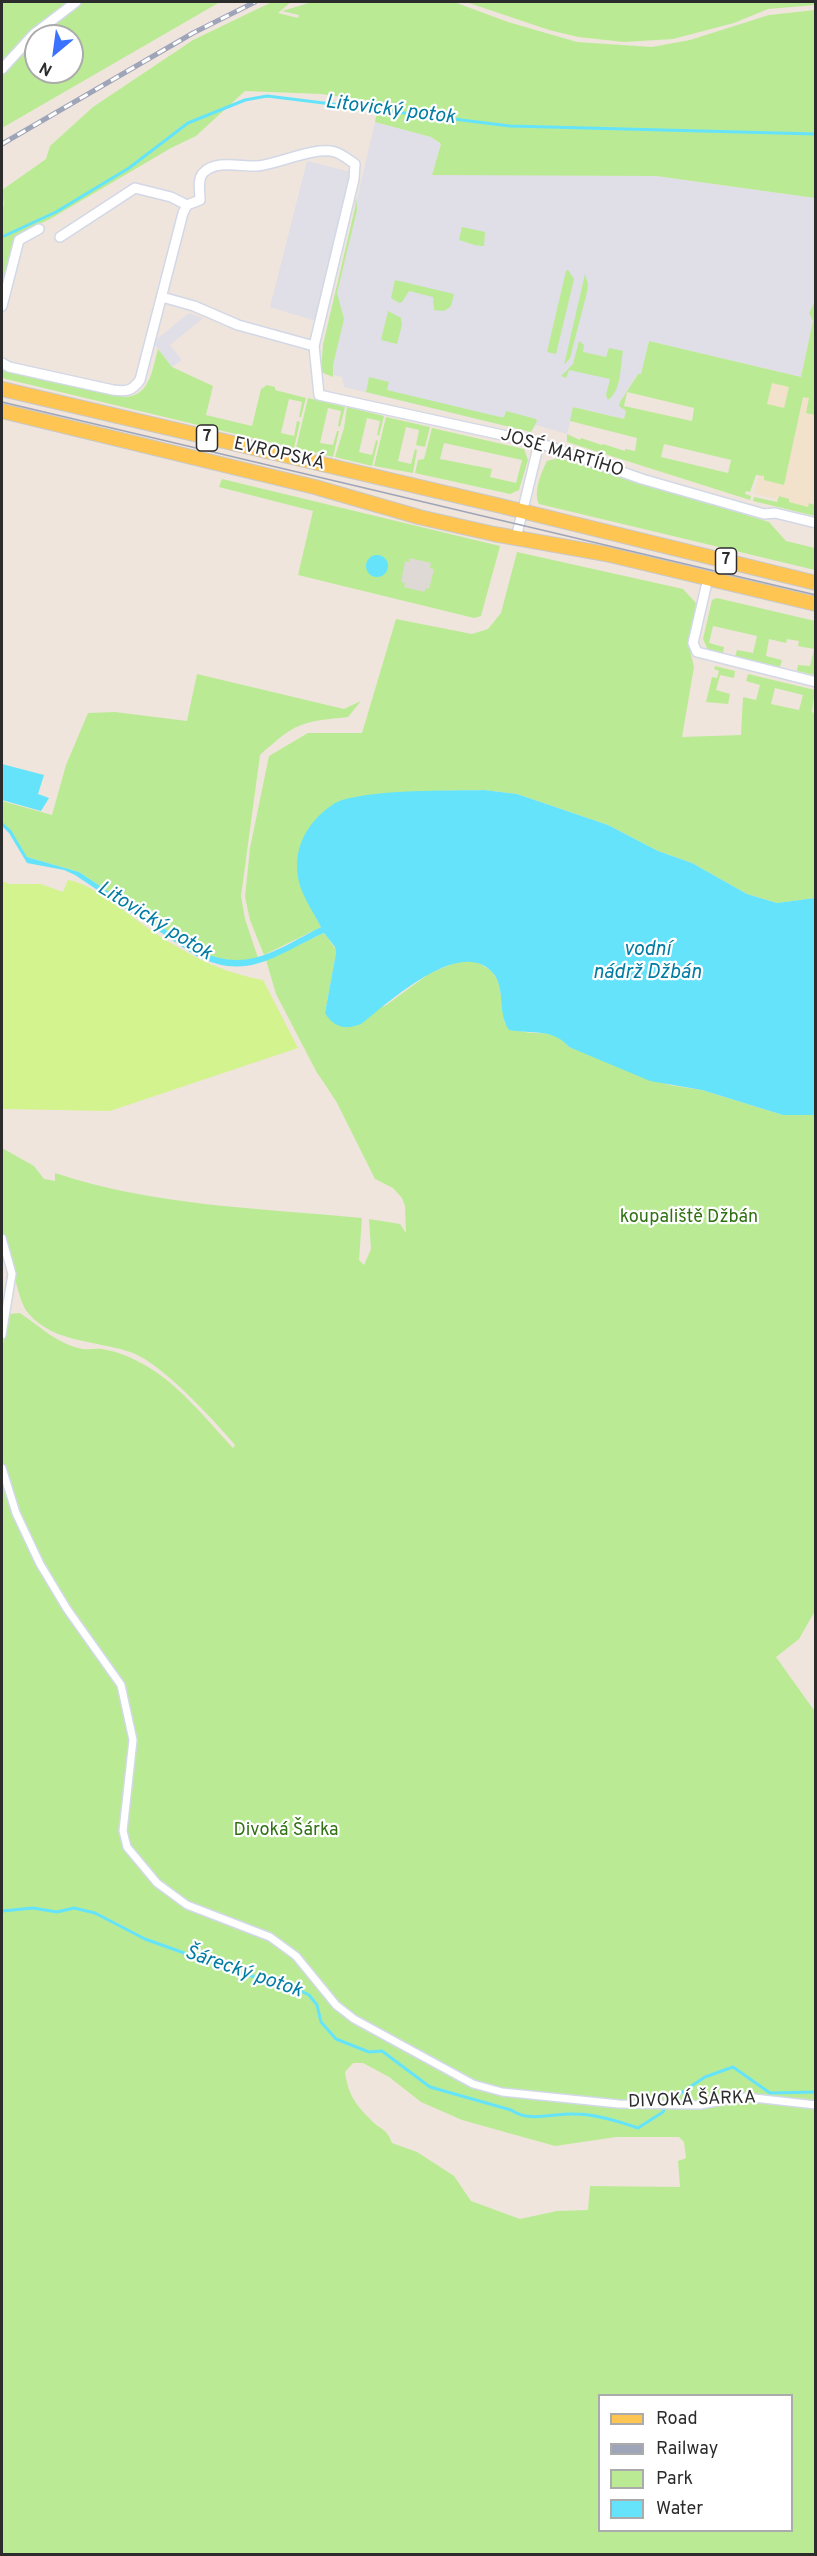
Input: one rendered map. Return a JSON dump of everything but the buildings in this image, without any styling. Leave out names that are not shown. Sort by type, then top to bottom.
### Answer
[{"type":"main road","name":"EVROPSKÁ","points":[[2,389],[522,511],[816,583]]},
{"type":"main road","name":"EVROPSKÁ","points":[[2,411],[315,487],[419,517],[606,554],[816,604]]},
{"type":"street","points":[[2,69],[34,34],[76,2]]},
{"type":"street","name":"JOSÉ MARTÍHO","points":[[2,363],[9,367],[113,390],[125,392],[135,388],[140,380],[187,205],[200,200],[199,181],[202,174],[209,168],[234,164],[257,166],[310,153],[335,152],[356,164],[314,346],[319,394],[539,443],[642,479],[764,514],[775,513],[816,523]]},
{"type":"street","points":[[60,237],[135,188],[171,196],[187,205]]},
{"type":"street","points":[[2,306],[19,240],[39,229]]},
{"type":"street","points":[[162,297],[194,306],[238,324],[314,346]]},
{"type":"street","points":[[516,538],[539,443]]},
{"type":"street","points":[[708,578],[693,643],[697,651],[816,682]]},
{"type":"street","points":[[2,1238],[12,1275],[2,1335]]},
{"type":"street","name":"DIVOKÁ ŠÁRKA","points":[[2,1468],[16,1513],[40,1564],[70,1614],[121,1685],[133,1740],[123,1831],[128,1847],[157,1883],[187,1905],[270,1937],[296,1956],[336,2005],[354,2019],[473,2084],[502,2092],[619,2104],[700,2104],[745,2097],[816,2105]]},
{"type":"shaded area","points":[[375,122],[431,137],[441,145],[432,174],[656,176],[815,198],[815,303],[809,313],[813,321],[801,377],[649,341],[641,375],[636,376],[620,402],[620,407],[626,411],[624,419],[574,407],[567,434],[536,425],[531,432],[344,387],[342,377],[321,372],[323,345]]},
{"type":"shaded area","points":[[307,161],[351,172],[316,321],[270,307]]},
{"type":"shaded area","points":[[814,303],[815,505],[809,503],[808,507],[788,502],[789,499],[778,496],[777,499],[754,494],[759,476],[756,475],[755,478],[768,370],[801,377],[813,321],[809,313]]},
{"type":"shaded area","points":[[189,313],[203,318],[170,345],[182,360],[172,367],[153,342]]},
{"type":"shaded area","points":[[410,558],[431,563],[430,568],[434,569],[429,589],[426,588],[424,592],[404,587],[405,583],[401,582],[405,561],[409,562]]},
{"type":"green space","points":[[2,2],[220,2],[84,81],[84,24],[24,24],[24,84],[78,84],[2,128]]},
{"type":"green space","points":[[272,2],[291,2],[278,13],[298,18],[299,15],[282,11],[312,2],[454,2],[508,22],[577,42],[652,47],[690,40],[769,15],[815,10],[815,198],[656,176],[432,175],[441,144],[431,137],[375,122],[379,102],[321,94],[245,91],[196,136],[171,148],[50,219],[17,235],[2,289],[2,207],[4,205],[2,190],[46,159],[50,146],[93,107],[193,40]]},
{"type":"green space","points":[[466,2],[815,2],[816,5],[768,9],[734,23],[673,39],[624,42],[578,37],[549,30]]},
{"type":"green space","points":[[356,196],[357,210],[337,293],[344,319],[333,365],[333,377],[321,372],[323,345]]},
{"type":"green space","points":[[462,227],[485,232],[484,246],[479,246],[480,243],[478,246],[459,240]]},
{"type":"green space","points":[[568,270],[574,279],[556,354],[547,352]]},
{"type":"green space","points":[[585,274],[588,284],[587,292],[570,358],[564,365]]},
{"type":"green space","points":[[395,280],[454,294],[451,306],[444,311],[434,310],[433,297],[409,291],[399,303],[391,298]]},
{"type":"green space","points":[[814,303],[815,415],[806,413],[809,398],[803,397],[784,485],[764,480],[764,476],[756,475],[750,492],[746,491],[745,494],[751,496],[750,500],[567,442],[567,434],[580,440],[581,438],[625,451],[625,449],[635,451],[637,438],[570,421],[573,407],[624,419],[626,411],[619,406],[620,402],[638,374],[641,374],[649,341],[801,377],[813,321],[809,313]],"holes":[[[772,383],[789,387],[784,408],[767,404]],[[627,392],[694,408],[692,421],[624,406]],[[664,444],[731,460],[728,473],[661,457]]]},
{"type":"green space","points":[[388,311],[401,318],[402,325],[397,344],[381,340]]},
{"type":"green space","points":[[579,341],[584,345],[583,352],[606,357],[609,348],[623,351],[618,384],[613,396],[608,400],[606,395],[610,379],[569,370],[566,378],[561,376],[573,364]]},
{"type":"green space","points":[[158,349],[172,367],[213,386],[206,415],[252,426],[261,389],[267,385],[275,387],[275,390],[306,398],[301,417],[299,417],[302,402],[289,399],[281,433],[294,436],[297,421],[300,422],[294,448],[2,378],[2,368],[6,371],[125,397],[133,396],[145,387],[149,380]]},
{"type":"green space","points":[[369,377],[389,382],[387,390],[500,417],[504,417],[506,411],[537,421],[531,432],[366,392]]},
{"type":"green space","points":[[308,398],[345,407],[340,427],[338,426],[341,411],[328,408],[320,443],[333,445],[337,431],[339,431],[333,457],[296,448]]},
{"type":"green space","points":[[347,407],[384,416],[379,436],[377,435],[380,421],[367,418],[359,452],[372,455],[376,440],[378,441],[372,466],[335,457],[344,428]]},
{"type":"green space","points":[[386,417],[430,427],[425,447],[416,445],[419,430],[406,427],[398,461],[411,464],[415,449],[417,450],[413,473],[374,466]]},
{"type":"green space","points":[[432,428],[524,449],[528,460],[519,490],[510,494],[415,473],[418,460],[424,459]],"holes":[[[444,443],[522,460],[516,483],[490,477],[492,469],[440,459]]]},
{"type":"green space","points":[[559,458],[769,522],[786,541],[815,548],[815,570],[539,504],[537,488],[542,471],[547,461]]},
{"type":"green space","points":[[222,479],[500,546],[481,616],[474,618],[298,575],[313,511],[219,487]]},
{"type":"green space","points":[[779,496],[789,499],[789,502],[808,507],[809,503],[815,505],[815,516],[753,501],[754,497],[777,502]]},
{"type":"green space","points":[[517,552],[683,589],[696,603],[689,646],[694,667],[682,737],[741,735],[743,697],[756,700],[760,685],[746,681],[748,674],[815,690],[812,712],[816,714],[815,898],[777,903],[747,894],[692,863],[658,851],[608,825],[517,794],[484,790],[372,795],[340,801],[306,898],[321,927],[264,955],[250,920],[245,897],[250,848],[269,756],[308,733],[362,733],[396,619],[472,634],[488,629],[501,613]],"holes":[[[775,688],[803,695],[799,710],[771,704]]]},
{"type":"green space","points":[[717,598],[815,621],[815,675],[797,671],[798,665],[810,666],[814,649],[798,646],[799,641],[787,639],[786,643],[769,639],[766,656],[782,660],[780,667],[735,657],[737,650],[753,653],[757,636],[713,626],[709,643],[724,647],[723,654],[708,650],[703,639],[712,600]]},
{"type":"green space","points":[[715,666],[735,671],[734,678],[720,675],[716,690],[730,694],[728,704],[706,702],[712,677],[717,678],[719,671],[714,669]]},
{"type":"green space","points":[[197,674],[344,709],[361,701],[348,717],[299,726],[282,736],[260,755],[241,896],[245,919],[258,958],[228,960],[198,951],[79,872],[27,857],[2,822],[2,801],[52,815],[66,765],[88,713],[115,712],[187,721]]},
{"type":"green space","points":[[68,880],[102,895],[184,951],[234,973],[263,980],[298,1048],[110,1111],[2,1109],[2,881],[9,884],[41,884],[63,892]]},
{"type":"green space","name":"Divoká Šárka","points":[[324,933],[336,953],[325,1013],[385,1006],[430,973],[460,961],[477,962],[492,971],[499,983],[505,1024],[517,1030],[553,1035],[569,1047],[669,1085],[702,1090],[783,1115],[815,1115],[815,1611],[799,1639],[776,1657],[816,1713],[815,2554],[2,2554],[2,1349],[9,1314],[20,1313],[66,1344],[83,1349],[112,1351],[154,1370],[178,1390],[233,1448],[235,1445],[187,1394],[145,1359],[120,1349],[63,1336],[39,1323],[28,1313],[20,1298],[2,1235],[2,1148],[34,1166],[44,1179],[55,1181],[55,1173],[130,1193],[168,1199],[362,1218],[359,1260],[364,1265],[371,1249],[369,1219],[400,1224],[406,1233],[405,1206],[402,1198],[393,1188],[375,1179],[336,1101],[316,1071],[276,994],[266,960]],"holes":[[[353,2063],[363,2063],[389,2077],[421,2102],[462,2120],[555,2146],[616,2137],[679,2137],[684,2142],[686,2158],[678,2161],[680,2187],[590,2186],[588,2210],[557,2211],[520,2219],[471,2201],[454,2176],[417,2152],[392,2143],[385,2131],[360,2108],[350,2092],[345,2072]]]},
{"type":"water","points":[[377,555],[385,558],[388,566],[385,574],[377,577],[369,574],[366,566],[369,558]]},
{"type":"water","points":[[2,764],[44,775],[38,794],[49,798],[41,811],[2,800]]},
{"type":"water","name":"vodní nádrž Džbán","points":[[484,790],[517,794],[608,825],[658,851],[692,863],[747,894],[777,903],[815,898],[815,1115],[783,1115],[702,1090],[650,1081],[569,1047],[549,1034],[509,1030],[503,1016],[497,979],[493,973],[479,963],[463,962],[444,967],[406,989],[361,1024],[350,1027],[336,1025],[325,1013],[336,953],[335,947],[324,933],[277,956],[248,966],[215,963],[196,956],[75,875],[64,870],[27,863],[9,833],[2,826],[2,822],[11,830],[27,857],[79,872],[198,951],[233,960],[248,959],[276,951],[321,927],[301,888],[297,862],[305,835],[316,819],[332,805],[342,800],[375,794]]},
{"type":"waterway","name":"Litovický potok","points":[[2,237],[56,212],[129,168],[188,123],[245,100],[267,96],[510,126],[816,134]]},
{"type":"waterway","name":"Šárecký potok","points":[[2,1911],[33,1908],[57,1912],[74,1908],[95,1913],[145,1939],[243,1974],[291,1986],[309,1995],[317,2005],[321,2022],[336,2039],[369,2052],[382,2051],[430,2087],[526,2116],[582,2114],[607,2118],[638,2128],[663,2112],[669,2101],[705,2077],[733,2067],[770,2093],[816,2092]]},
{"type":"tram line","points":[[2,402],[816,595]]},
{"type":"railway","points":[[2,144],[193,33],[255,2]]},
{"type":"park label","name":"koupaliště Džbán","points":[[689,1218]]}]
